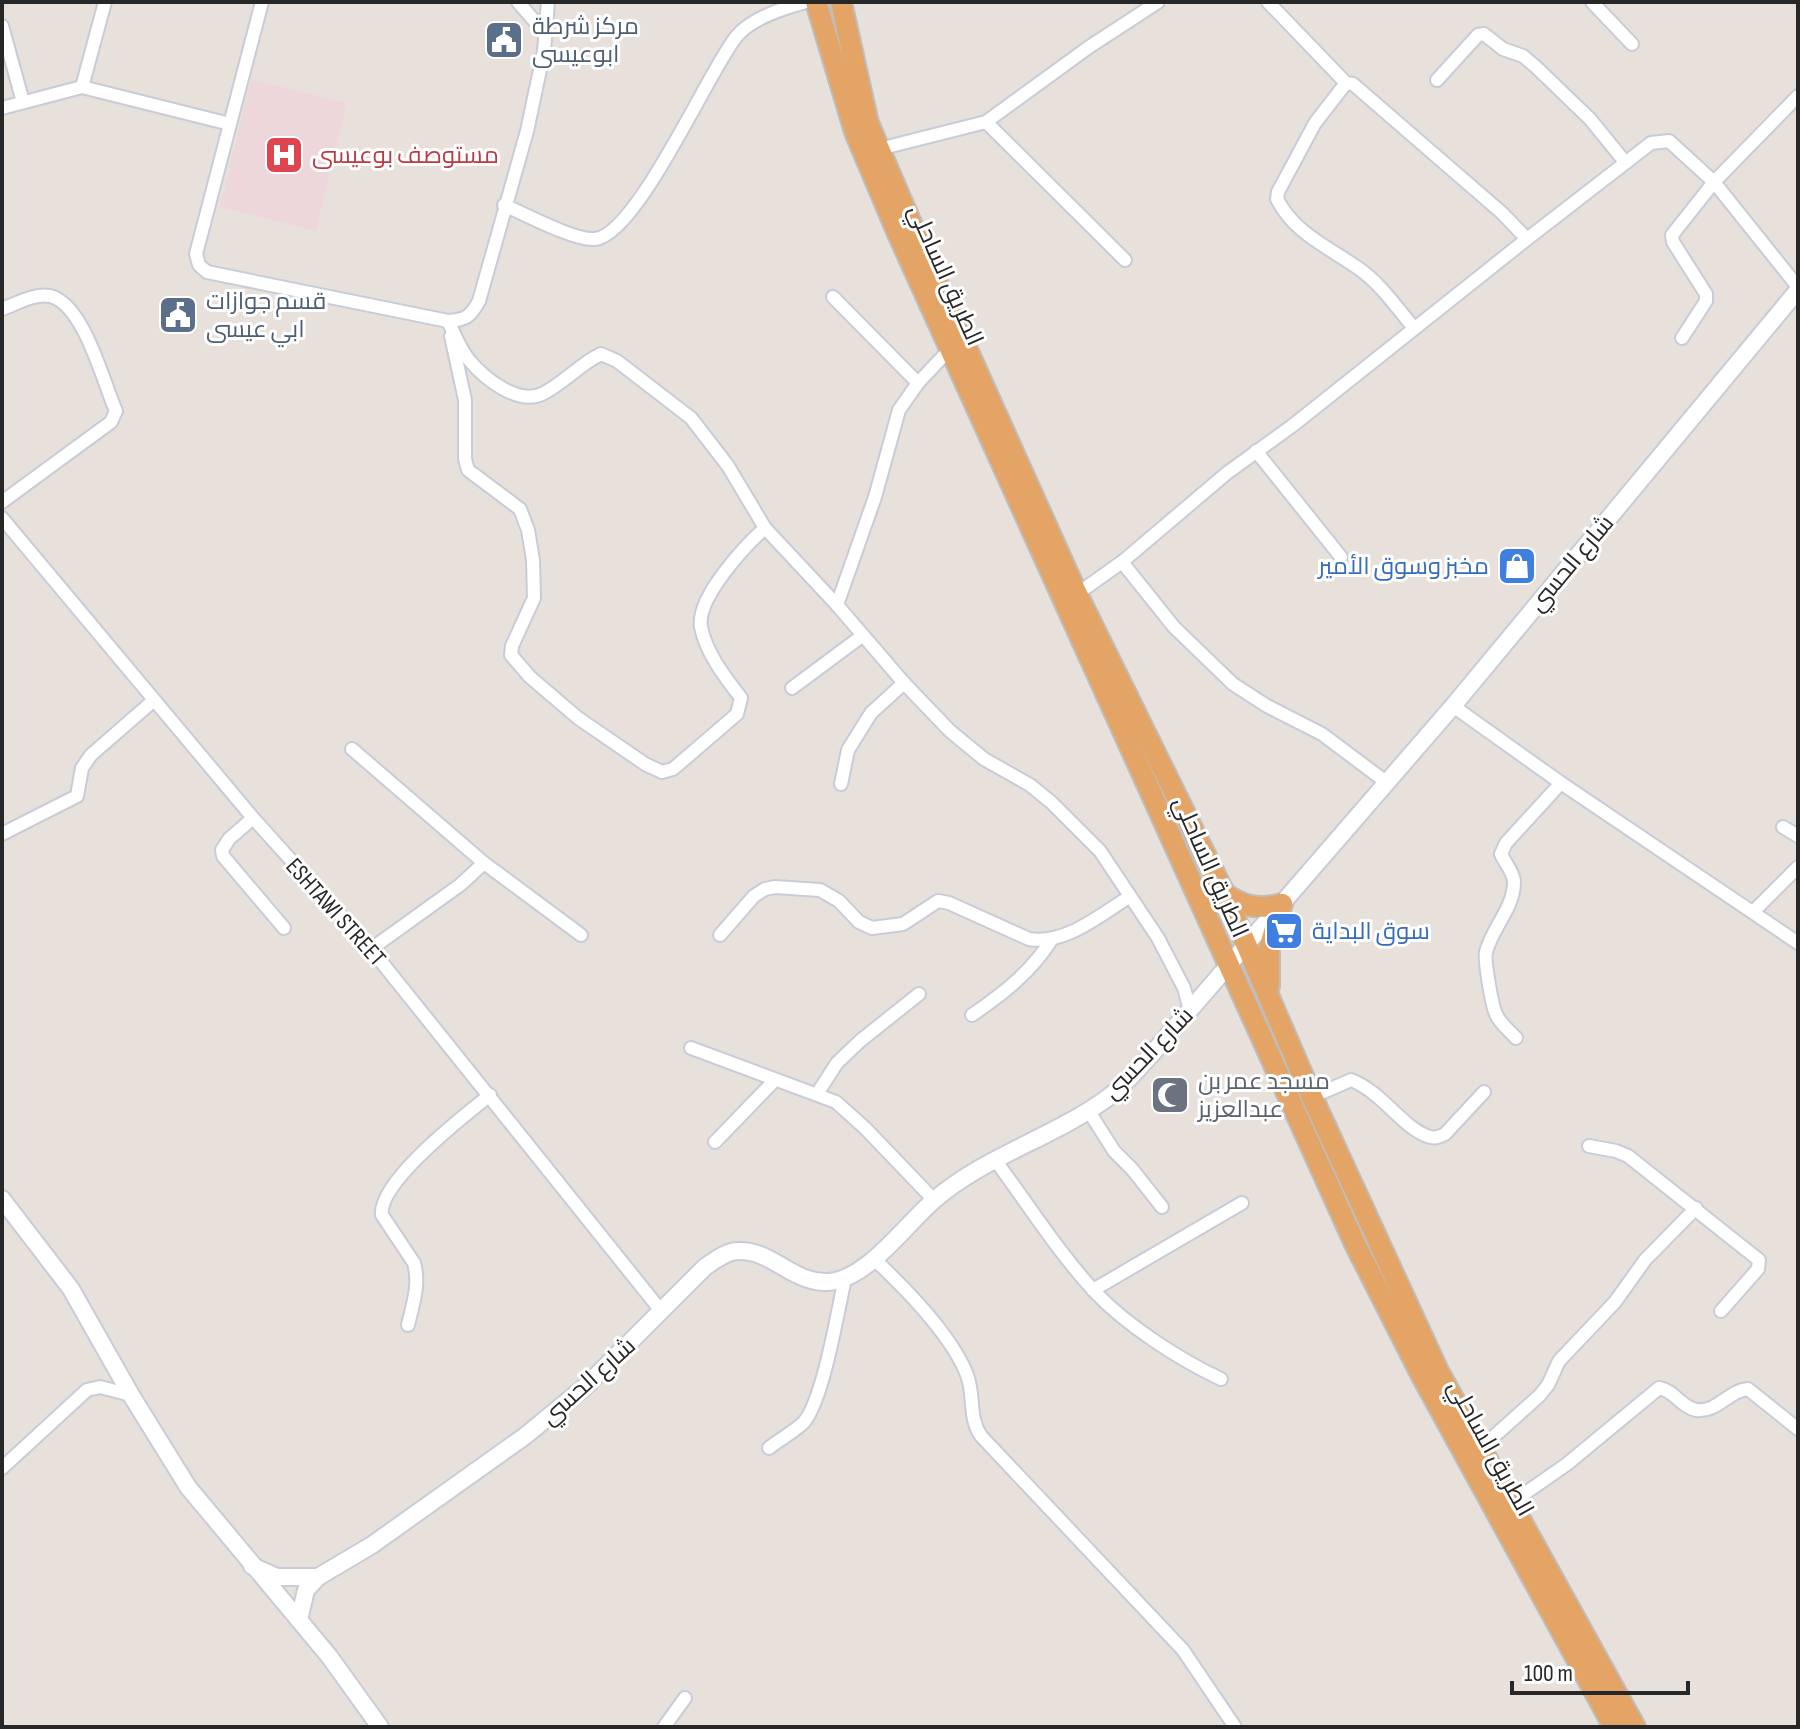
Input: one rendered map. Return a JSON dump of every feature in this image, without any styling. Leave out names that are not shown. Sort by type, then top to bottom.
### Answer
[{"type":"highway","name":"الطريق الساحلي","points":[[816,2],[855,132],[1227,966],[1388,1311],[1614,1727]]},
{"type":"highway","name":"الطريق الساحلي","points":[[841,2],[868,123],[1077,594],[1224,893],[1312,1097],[1438,1371],[1635,1727]]},
{"type":"highway","points":[[1224,893],[1234,901],[1258,908],[1282,904],[1269,949],[1270,996]]},
{"type":"street","points":[[82,87],[105,2]]},
{"type":"street","points":[[262,2],[196,254],[199,265],[207,272],[448,321],[471,316],[479,301],[527,131],[548,2]]},
{"type":"street","points":[[518,2],[545,33]]},
{"type":"street","points":[[504,205],[579,237],[602,237],[628,213],[672,147],[737,36],[764,17],[806,2]]},
{"type":"street","points":[[879,149],[986,122],[1089,47],[1158,2]]},
{"type":"street","points":[[1268,2],[1346,83],[1353,84],[1502,213],[1527,239]]},
{"type":"street","points":[[1592,2],[1632,44]]},
{"type":"street","points":[[2,26],[23,102]]},
{"type":"street","points":[[1437,80],[1478,35],[1484,34],[1503,49],[1529,61],[1590,119],[1625,162]]},
{"type":"street","points":[[1346,83],[1315,123],[1277,199],[1303,232],[1359,268],[1414,328]]},
{"type":"street","points":[[3,104],[82,87],[230,124]]},
{"type":"street","points":[[1682,338],[1706,301],[1706,294],[1673,242],[1672,235],[1714,182],[1798,96]]},
{"type":"street","points":[[986,122],[1125,260]]},
{"type":"street","points":[[1077,594],[1122,562],[1256,451],[1292,426],[1651,143],[1665,140],[1672,143],[1714,182],[1798,289]]},
{"type":"street","name":"شارع الحسي","points":[[318,1577],[389,1533],[525,1436],[586,1386],[705,1267],[718,1258],[737,1251],[774,1262],[807,1280],[820,1283],[845,1278],[873,1258],[934,1200],[995,1160],[1088,1110],[1121,1086],[1453,706],[1798,289]]},
{"type":"street","points":[[2,309],[45,296],[63,303],[91,342],[116,411],[111,422],[2,502]]},
{"type":"street","points":[[833,297],[918,383]]},
{"type":"street","points":[[448,321],[468,359],[497,386],[524,397],[540,396],[581,364],[601,354],[617,361],[691,418],[728,466],[765,528],[904,683],[950,731],[984,759],[1030,785],[1100,851],[1158,938],[1177,974],[1190,1010]]},
{"type":"street","points":[[448,321],[465,400],[465,459],[468,470],[520,509],[528,530],[534,598],[512,646],[511,655],[530,677],[578,718],[645,764],[662,772],[673,769],[737,714],[741,698],[721,671],[705,641],[700,623],[703,607],[731,563],[765,528]]},
{"type":"street","points":[[837,605],[875,497],[899,410],[918,383],[950,349]]},
{"type":"street","points":[[1256,451],[1341,557]]},
{"type":"street","name":"ESHTAWI STREET","points":[[2,518],[253,818],[371,949],[662,1312]]},
{"type":"street","points":[[1122,562],[1174,627],[1233,684],[1322,734],[1386,782]]},
{"type":"street","points":[[792,688],[862,636]]},
{"type":"street","points":[[841,784],[848,750],[871,713],[904,683]]},
{"type":"street","points":[[2,834],[77,796],[82,768],[91,755],[153,701]]},
{"type":"street","points":[[1453,706],[1798,943]]},
{"type":"street","points":[[352,749],[484,863],[581,935]]},
{"type":"street","points":[[1516,1038],[1496,1016],[1485,959],[1514,882],[1513,874],[1501,854],[1506,843],[1561,783]]},
{"type":"street","points":[[253,818],[229,839],[222,850],[223,856],[284,928]]},
{"type":"street","points":[[1783,827],[1798,836]]},
{"type":"street","points":[[371,949],[460,885],[484,863]]},
{"type":"street","points":[[1754,911],[1798,867]]},
{"type":"street","points":[[720,935],[754,896],[775,887],[820,890],[839,901],[859,922],[872,928],[903,924],[938,901],[1043,942],[1089,922],[1129,897]]},
{"type":"street","points":[[972,1015],[1036,963],[1052,939]]},
{"type":"street","points":[[817,1094],[837,1063],[919,994]]},
{"type":"street","points":[[691,1048],[836,1102],[934,1200]]},
{"type":"street","points":[[715,1142],[775,1080]]},
{"type":"street","points":[[1312,1097],[1351,1080],[1371,1089],[1415,1128],[1430,1137],[1445,1134],[1484,1092]]},
{"type":"street","points":[[408,1325],[417,1284],[414,1263],[382,1215],[381,1208],[392,1189],[434,1139],[490,1095]]},
{"type":"street","points":[[1088,1110],[1114,1151],[1162,1207]]},
{"type":"street","points":[[1589,1146],[1628,1156],[1759,1260],[1758,1269],[1721,1311]]},
{"type":"street","points":[[995,1160],[1093,1290],[1181,1360],[1221,1379]]},
{"type":"street","points":[[2,1199],[71,1289],[188,1487],[329,1656],[380,1727]]},
{"type":"street","points":[[1093,1290],[1242,1203]]},
{"type":"street","points":[[1481,1448],[1539,1396],[1559,1361],[1615,1302],[1645,1260],[1696,1208]]},
{"type":"street","points":[[873,1258],[929,1316],[965,1370],[974,1422],[981,1436],[1173,1639],[1235,1727]]},
{"type":"street","points":[[769,1448],[796,1429],[808,1415],[827,1359],[845,1278]]},
{"type":"street","points":[[2,1468],[87,1390],[100,1387],[131,1395]]},
{"type":"street","points":[[1511,1503],[1567,1464],[1659,1388],[1664,1388],[1684,1405],[1700,1411],[1715,1406],[1735,1392],[1748,1389],[1798,1429]]},
{"type":"street","points":[[252,1566],[277,1577],[318,1577]]},
{"type":"street","points":[[299,1620],[306,1590],[318,1577]]},
{"type":"street","points":[[664,1727],[685,1698]]},
{"type":"shaded area","name":"مستوصف بوعيسى","points":[[251,79],[347,103],[316,231],[220,207]]},
{"type":"place","name":"مركز شرطة ابوعيسى","points":[[504,40]]},
{"type":"place","name":"مستوصف بوعيسى","points":[[284,155]]},
{"type":"place","name":"قسم جوازات ابي عيسى","points":[[178,315]]},
{"type":"place","name":"مخبز وسوق الأمير","points":[[1517,566]]},
{"type":"place","name":"سوق البداية","points":[[1284,931]]},
{"type":"place","name":"مسجد عمر بن عبدالعزيز","points":[[1170,1095]]}]
